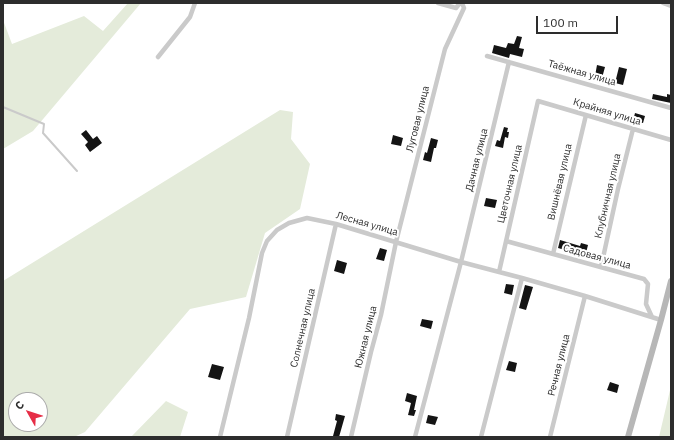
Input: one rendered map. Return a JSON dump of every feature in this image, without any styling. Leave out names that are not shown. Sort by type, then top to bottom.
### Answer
[{"type":"main road","points":[[628,437],[671,281]]},
{"type":"street","points":[[158,57],[190,17],[195,3]]},
{"type":"street","points":[[438,3],[456,8],[461,3]]},
{"type":"street","name":"Луговая улица","points":[[396,242],[445,49],[464,8],[461,3]]},
{"type":"street","points":[[663,3],[671,6]]},
{"type":"street","name":"Таёжная улица","points":[[487,56],[671,108]]},
{"type":"street","name":"Дачная улица","points":[[415,437],[461,262],[509,62]]},
{"type":"street","name":"Крайняя улица","points":[[538,101],[671,140]]},
{"type":"street","name":"Цветочная улица","points":[[499,272],[538,101]]},
{"type":"street","name":"Вишнёвая улица","points":[[553,254],[586,115]]},
{"type":"street","name":"Клубничная улица","points":[[602,267],[618,189],[633,129]]},
{"type":"street","name":"Лесная улица","points":[[220,437],[249,318],[262,253],[267,241],[277,230],[289,223],[307,218],[336,224],[461,262],[585,296],[661,320]]},
{"type":"street","name":"Солнечная улица","points":[[287,437],[336,224]]},
{"type":"street","name":"Садовая улица","points":[[506,241],[644,279],[648,284],[646,304],[652,317]]},
{"type":"street","name":"Южная улица","points":[[351,437],[381,315],[396,242]]},
{"type":"street","points":[[481,437],[522,278]]},
{"type":"street","name":"Речная улица","points":[[550,437],[585,296]]},
{"type":"lane","points":[[3,107],[44,124],[43,133],[76,171]]},
{"type":"green space","points":[[128,3],[141,3],[33,131],[3,149],[3,20],[12,44],[84,16],[103,31]]},
{"type":"green space","points":[[280,110],[293,112],[291,139],[310,164],[300,209],[265,233],[246,297],[190,309],[85,432],[74,437],[3,437],[3,281]]},
{"type":"green space","points":[[671,386],[671,437],[659,437]]},
{"type":"green space","points":[[166,401],[188,412],[180,437],[131,437]]},
{"type":"building","points":[[517,36],[522,37],[519,48],[524,49],[522,57],[510,54],[509,58],[492,53],[494,45],[506,48],[508,43],[514,44]]},
{"type":"building","points":[[597,65],[605,67],[602,78],[595,76]]},
{"type":"building","points":[[619,67],[627,69],[623,85],[615,83]]},
{"type":"building","points":[[653,94],[667,97],[667,94],[671,95],[671,103],[652,99]]},
{"type":"building","points":[[635,113],[645,116],[643,123],[633,121]]},
{"type":"building","points":[[504,127],[508,128],[508,138],[505,137],[503,148],[495,146],[497,140],[500,141]]},
{"type":"building","points":[[86,130],[93,139],[97,136],[102,143],[90,152],[85,145],[88,142],[81,134]]},
{"type":"building","points":[[393,135],[403,138],[401,146],[391,144]]},
{"type":"building","points":[[431,138],[438,140],[436,148],[434,148],[431,162],[423,160],[425,152],[427,153]]},
{"type":"building","points":[[486,198],[497,200],[495,208],[484,206]]},
{"type":"building","points":[[560,240],[580,246],[581,243],[588,245],[586,253],[576,250],[575,253],[558,248]]},
{"type":"building","points":[[380,248],[387,250],[384,261],[376,259]]},
{"type":"building","points":[[337,260],[347,263],[344,274],[334,271]]},
{"type":"building","points":[[506,284],[514,285],[512,295],[504,293]]},
{"type":"building","points":[[525,285],[533,287],[526,310],[519,308]]},
{"type":"building","points":[[422,319],[433,321],[431,329],[420,326]]},
{"type":"building","points":[[509,361],[517,363],[515,372],[506,370]]},
{"type":"building","points":[[212,364],[224,367],[220,380],[208,377]]},
{"type":"building","points":[[610,382],[619,385],[617,393],[607,390]]},
{"type":"building","points":[[407,393],[417,396],[414,416],[408,415],[411,403],[405,401]]},
{"type":"building","points":[[336,414],[345,416],[339,437],[333,436],[337,421],[335,420]]},
{"type":"building","points":[[428,415],[438,417],[435,425],[426,423]]}]
